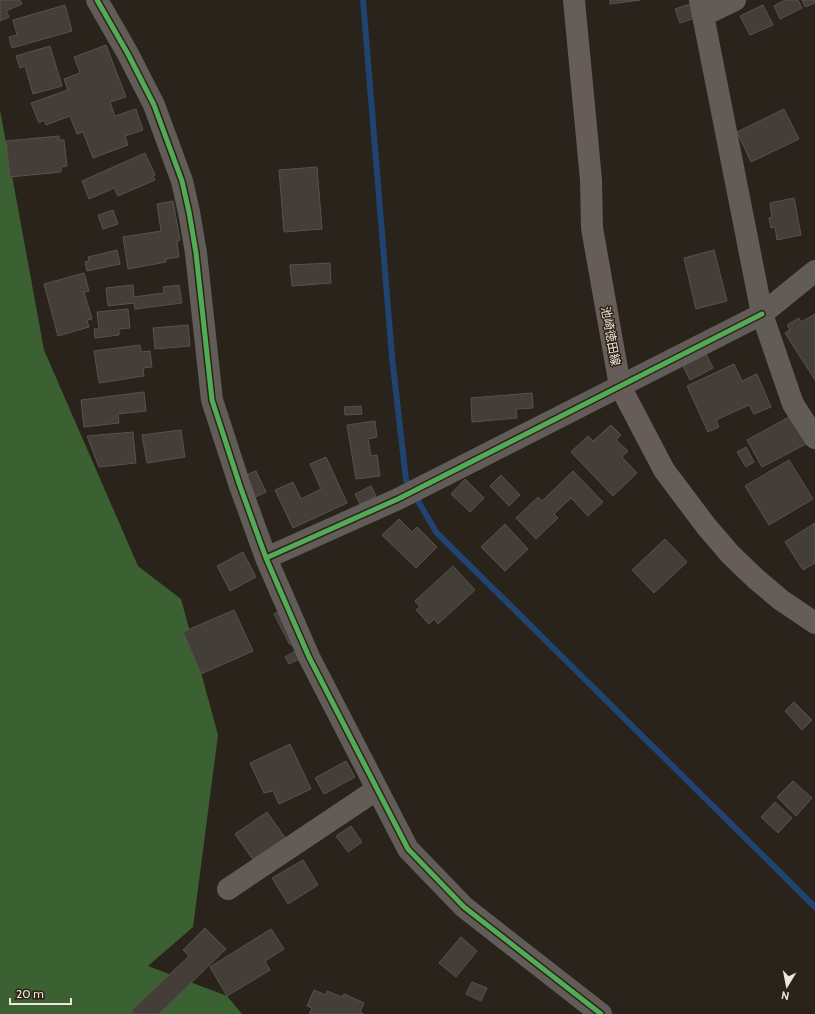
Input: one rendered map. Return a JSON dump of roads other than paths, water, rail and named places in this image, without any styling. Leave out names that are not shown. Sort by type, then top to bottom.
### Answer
[{"type":"main road","name":"池崎徳田線","points":[[574,0],[591,180],[592,228],[620,386],[664,470],[706,526],[730,554],[756,579],[781,600],[815,624]]},
{"type":"street","points":[[97,0],[128,54],[154,105],[182,181],[196,253],[212,400],[240,486],[266,558],[308,657],[408,849],[464,907],[601,1014]]},
{"type":"street","points":[[736,0],[702,7],[762,314],[793,404],[815,438]]},
{"type":"street","points":[[266,558],[398,499],[762,314],[815,271]]},
{"type":"street","points":[[228,889],[376,790]]},
{"type":"waterway","points":[[363,0],[392,357],[406,480],[436,532],[815,907]]}]
